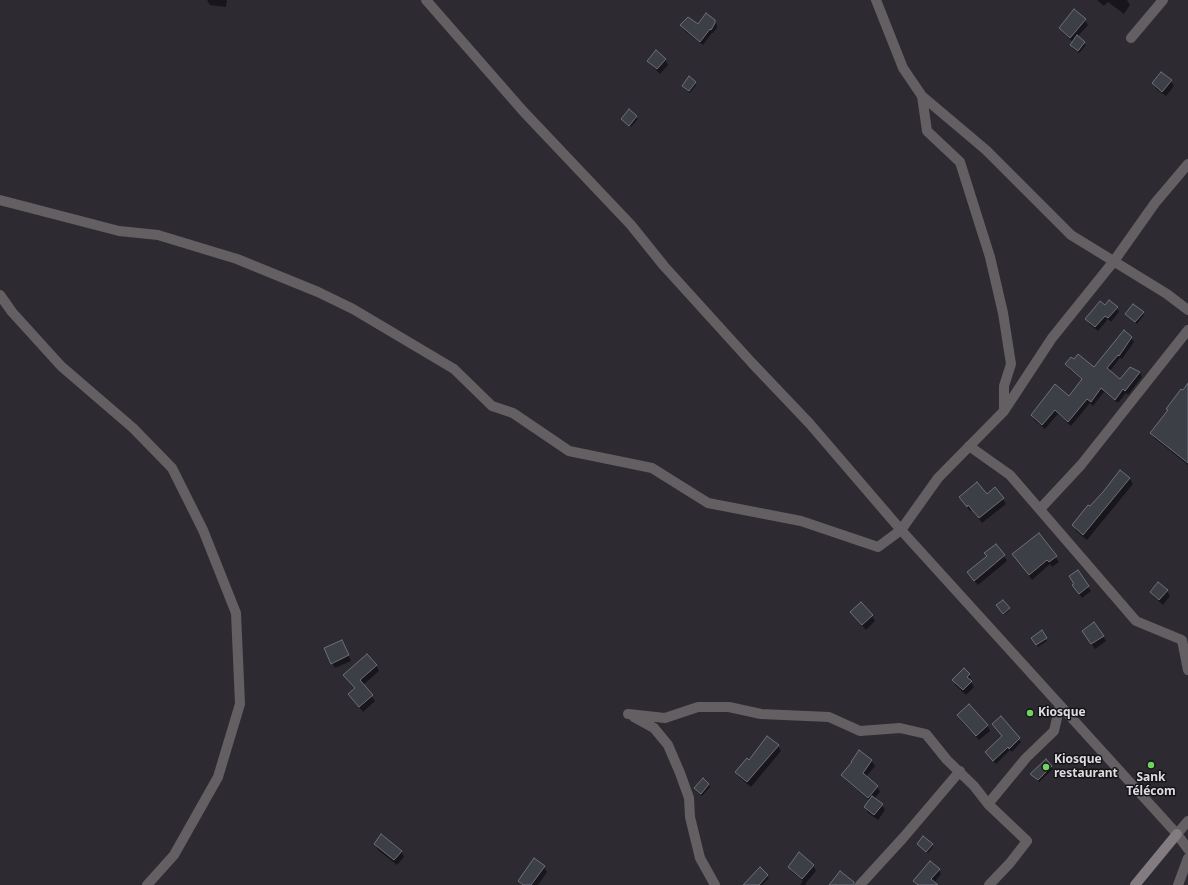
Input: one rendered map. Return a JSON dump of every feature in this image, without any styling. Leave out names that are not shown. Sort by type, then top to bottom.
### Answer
[{"type":"street","points":[[426,0],[523,111],[631,225],[664,266],[810,424],[901,530],[1177,834],[1188,849]]},
{"type":"street","points":[[876,0],[903,68],[922,96],[986,150],[1072,235],[1167,294],[1188,310]]},
{"type":"street","points":[[1131,38],[1163,0]]},
{"type":"street","points":[[922,96],[927,131],[960,162],[990,257],[1003,313],[1011,364],[1004,386],[1004,411]]},
{"type":"street","points":[[0,200],[119,232],[158,235],[237,259],[318,292],[354,309],[454,369],[492,406],[513,413],[569,451],[652,468],[708,503],[801,521],[878,547],[901,530],[938,478],[1004,411],[1052,338],[1114,261],[1155,203],[1188,164]]},
{"type":"street","points":[[0,295],[12,312],[61,366],[133,428],[172,468],[203,530],[236,613],[240,704],[218,777],[174,855],[147,885]]},
{"type":"street","points":[[1040,509],[1081,465],[1188,330]]},
{"type":"street","points":[[969,446],[1010,475],[1136,621],[1182,640],[1188,670]]},
{"type":"street","points":[[988,804],[1026,758],[1054,731],[1060,705]]},
{"type":"street","points":[[715,885],[700,858],[690,817],[689,798],[668,745],[654,728],[628,714],[665,718],[698,707],[729,707],[761,714],[829,717],[860,731],[900,728],[926,734],[947,760],[974,786],[988,804],[1027,841],[1010,863],[989,885]]},
{"type":"street","points":[[862,884],[960,771]]},
{"type":"street","points":[[1135,885],[1188,821]]},
{"type":"street","points":[[1178,885],[1188,858]]},
{"type":"building","points":[[1074,9],[1086,19],[1070,38],[1059,28]]},
{"type":"building","points":[[706,13],[715,20],[715,23],[700,42],[680,25],[688,17],[698,24]]},
{"type":"building","points":[[1077,35],[1085,42],[1078,51],[1070,45]]},
{"type":"building","points":[[656,50],[666,59],[657,69],[647,61]]},
{"type":"building","points":[[1161,72],[1172,80],[1162,92],[1152,83]]},
{"type":"building","points":[[689,76],[696,82],[689,91],[682,86]]},
{"type":"building","points":[[629,109],[637,116],[629,126],[621,119]]},
{"type":"building","points":[[1109,300],[1118,307],[1108,318],[1105,316],[1095,327],[1085,319],[1100,301],[1105,305]]},
{"type":"building","points":[[1133,304],[1144,312],[1135,322],[1125,314]]},
{"type":"building","points":[[1124,330],[1132,337],[1119,356],[1118,355],[1107,368],[1120,379],[1130,367],[1140,372],[1125,391],[1123,389],[1115,400],[1101,388],[1091,402],[1087,399],[1068,422],[1055,410],[1042,425],[1031,415],[1055,384],[1069,396],[1082,379],[1065,364],[1071,357],[1074,359],[1078,354],[1094,367]]},
{"type":"building","points":[[1188,383],[1188,463],[1150,433],[1168,410],[1166,409],[1181,389],[1183,390]]},
{"type":"building","points":[[1120,470],[1130,478],[1083,535],[1072,525],[1088,505],[1090,506],[1103,492]]},
{"type":"building","points":[[977,482],[987,494],[995,487],[1004,498],[979,518],[959,497]]},
{"type":"building","points":[[1039,533],[1057,556],[1049,562],[1047,560],[1029,575],[1012,554]]},
{"type":"building","points":[[996,544],[1005,555],[974,581],[967,572],[987,556],[984,553]]},
{"type":"building","points":[[1078,570],[1089,586],[1079,594],[1072,585],[1074,584],[1069,576]]},
{"type":"building","points":[[1158,582],[1168,590],[1159,600],[1150,592]]},
{"type":"building","points":[[1003,600],[1010,608],[1003,614],[996,605]]},
{"type":"building","points":[[861,602],[873,615],[862,625],[850,612]]},
{"type":"building","points":[[1094,622],[1104,636],[1091,644],[1082,631]]},
{"type":"building","points":[[1042,630],[1047,638],[1036,645],[1031,638]]},
{"type":"building","points":[[342,640],[349,655],[331,664],[324,648]]},
{"type":"building","points":[[367,654],[377,665],[360,680],[373,695],[359,707],[348,694],[355,688],[343,675]]},
{"type":"building","points":[[964,668],[970,674],[967,677],[972,681],[963,690],[952,680]]},
{"type":"building","points":[[969,704],[988,725],[976,736],[957,715]]},
{"type":"building","points":[[1001,716],[1020,738],[1009,749],[1008,747],[993,761],[985,752],[1002,736],[992,724]]},
{"type":"building","points":[[767,736],[779,745],[747,782],[735,772],[747,758],[749,760]]},
{"type":"building","points":[[859,750],[872,760],[863,773],[878,786],[868,798],[841,775],[852,762]]},
{"type":"building","points":[[1046,759],[1052,766],[1038,780],[1030,774]]},
{"type":"building","points":[[703,778],[709,784],[701,794],[694,788]]},
{"type":"building","points":[[872,796],[883,804],[874,815],[864,807]]},
{"type":"building","points":[[381,834],[402,851],[394,860],[374,844]]},
{"type":"building","points":[[923,836],[933,844],[926,852],[917,844]]},
{"type":"building","points":[[799,852],[814,865],[802,879],[788,867]]},
{"type":"building","points":[[534,858],[545,866],[531,885],[523,885],[518,881]]},
{"type":"building","points":[[930,861],[940,869],[931,879],[938,885],[918,885],[913,881]]},
{"type":"building","points":[[760,867],[768,875],[759,885],[743,885]]},
{"type":"building","points":[[840,871],[854,882],[854,885],[829,885]]},
{"type":"place","name":"Kiosque","points":[[1030,713]]},
{"type":"place","name":"Sank Télécom","points":[[1151,765]]},
{"type":"place","name":"Kiosque restaurant","points":[[1046,767]]}]
